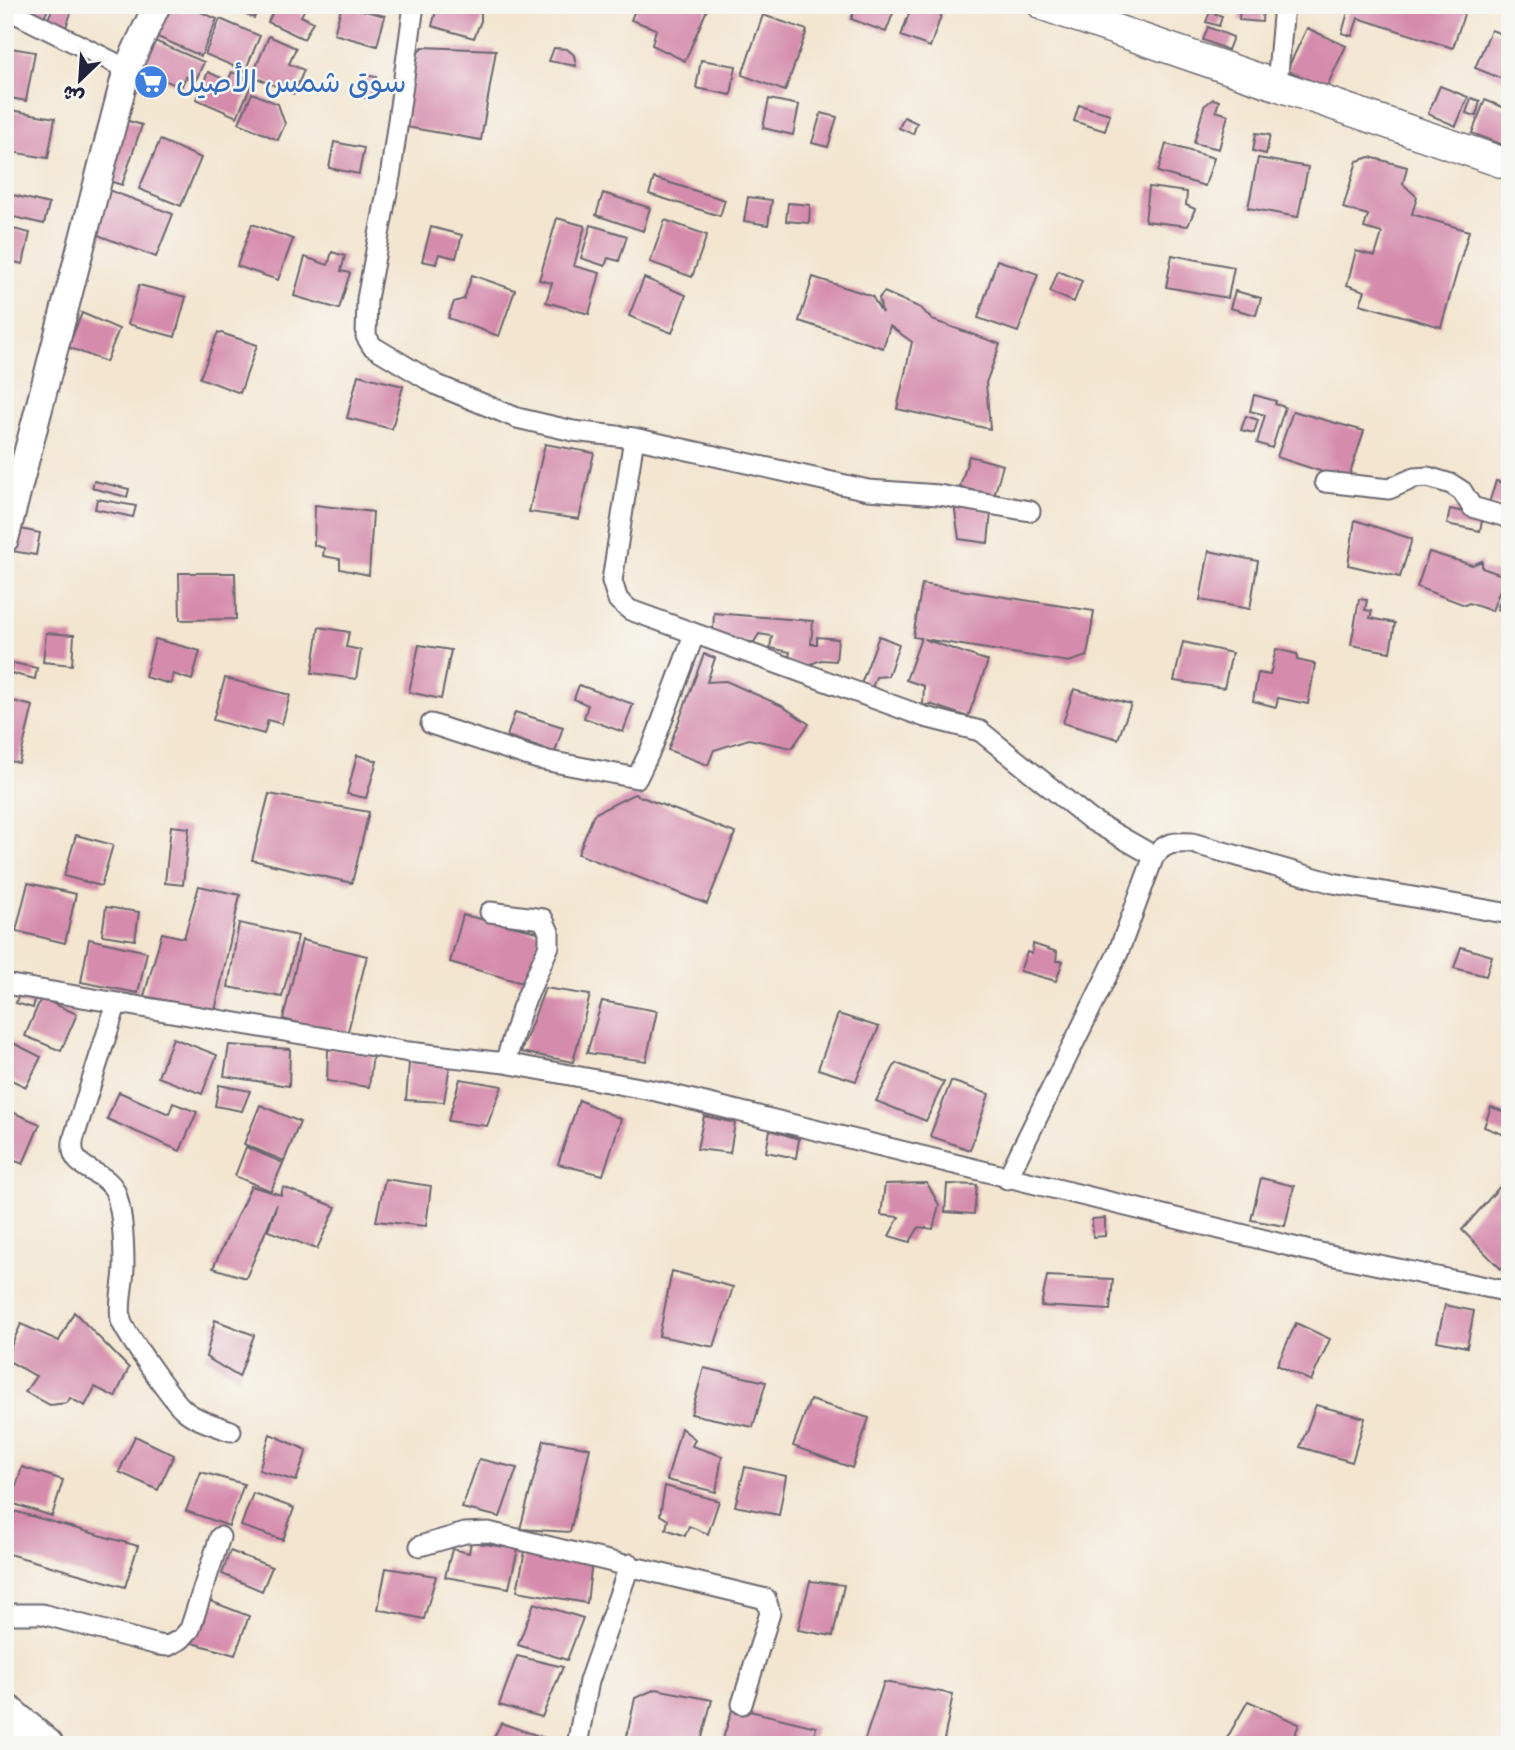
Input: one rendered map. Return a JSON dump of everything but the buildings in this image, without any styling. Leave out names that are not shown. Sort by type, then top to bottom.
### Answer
[{"type":"highway","points":[[5,1710],[46,1745]]},
{"type":"main road","points":[[1042,5],[1510,165]]},
{"type":"street","points":[[5,539],[127,69],[157,5]]},
{"type":"street","points":[[414,5],[391,171],[367,299],[366,336],[372,346],[437,385],[517,418],[573,431],[634,438],[868,490],[939,495],[1030,512]]},
{"type":"street","points":[[1277,85],[1284,5]]},
{"type":"street","points":[[5,8],[127,69]]},
{"type":"street","points":[[634,438],[612,581],[618,600],[630,610],[925,717],[980,732],[1091,820],[1154,856]]},
{"type":"street","points":[[1325,482],[1389,489],[1414,478],[1428,477],[1451,484],[1477,510],[1510,518]]},
{"type":"street","points":[[430,724],[538,759],[637,778],[644,769],[694,635]]},
{"type":"street","points":[[1007,1180],[1118,953],[1154,856],[1162,846],[1173,842],[1192,843],[1333,883],[1510,914]]},
{"type":"street","points":[[490,912],[543,919],[549,932],[548,946],[522,1008],[505,1063]]},
{"type":"street","points":[[5,984],[116,1005],[409,1052],[505,1063],[656,1091],[1007,1180],[1306,1250],[1510,1292]]},
{"type":"street","points":[[116,1005],[72,1146],[75,1157],[93,1175],[107,1180],[115,1191],[124,1266],[120,1305],[125,1330],[183,1410],[231,1431]]},
{"type":"street","points":[[420,1546],[453,1535],[488,1532],[630,1564],[766,1599],[770,1614],[742,1704]]},
{"type":"street","points":[[5,1614],[42,1614],[139,1642],[169,1646],[181,1639],[190,1629],[220,1536]]},
{"type":"street","points":[[577,1745],[589,1681],[630,1564]]},
{"type":"place","name":"سوق شمس الأصيل","points":[[151,82]]}]
